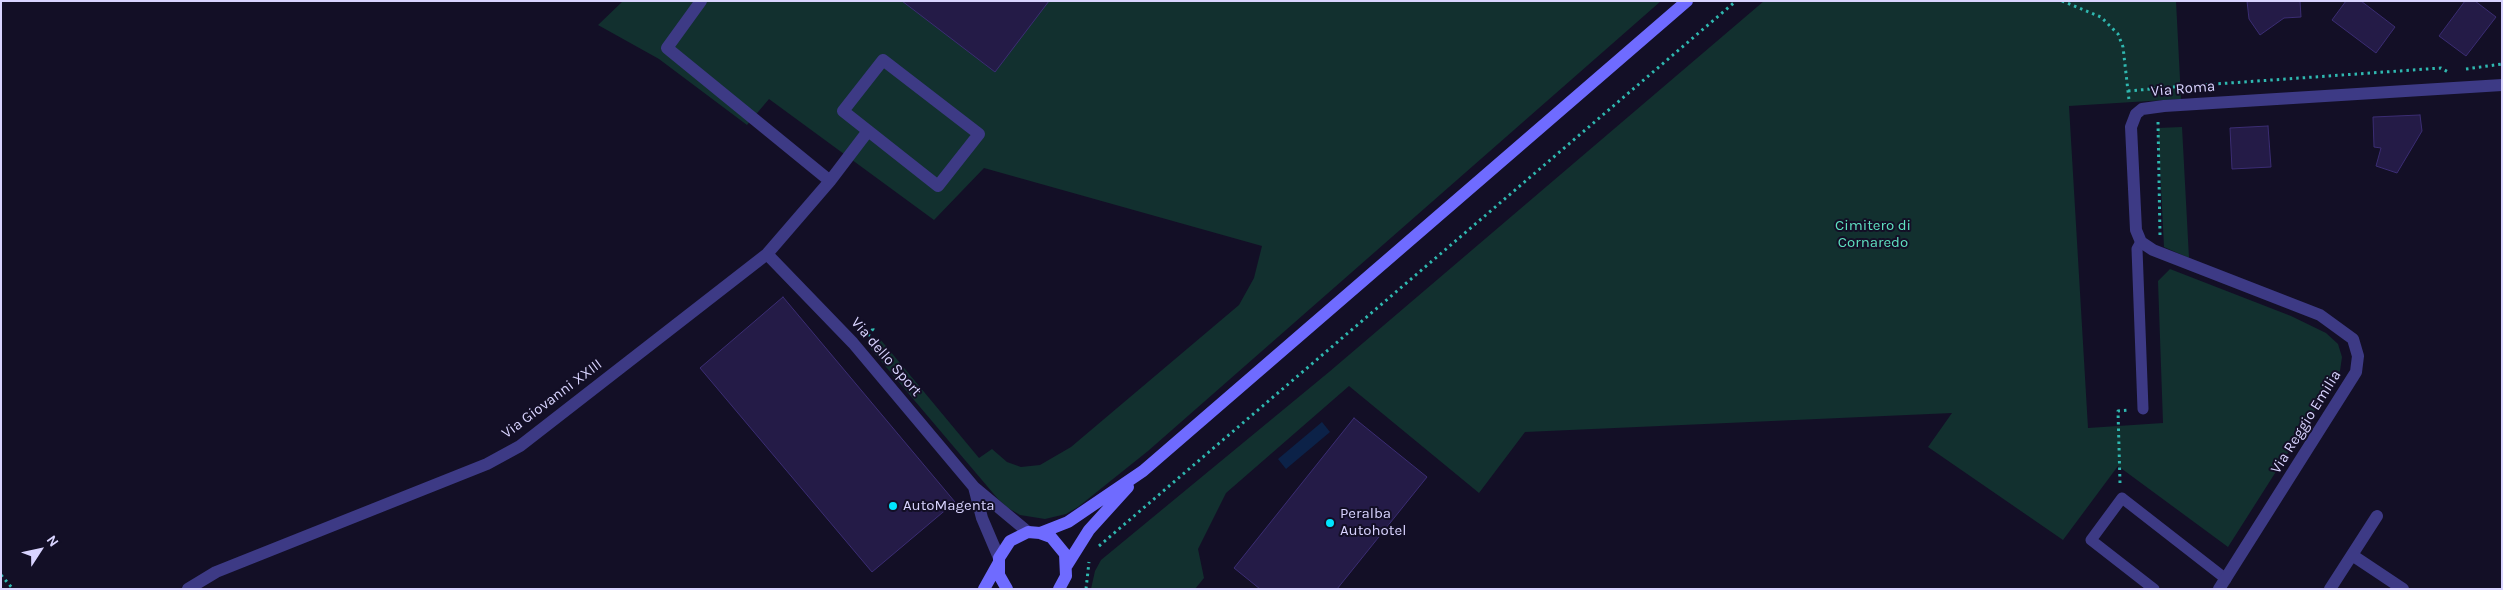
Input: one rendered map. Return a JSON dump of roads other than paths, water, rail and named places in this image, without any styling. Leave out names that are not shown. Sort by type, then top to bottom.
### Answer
[{"type":"street","points":[[700,1],[667,48],[830,181]]},
{"type":"street","points":[[984,589],[1010,541],[1073,519],[1143,470],[1687,1]]},
{"type":"street","points":[[883,60],[979,134],[938,186],[868,131],[843,111],[883,60]]},
{"type":"street","name":"Via Roma","points":[[2141,242],[2136,230],[2130,127],[2142,109],[2502,85]]},
{"type":"street","name":"Via Giovanni XXIII","points":[[188,589],[216,572],[487,464],[520,446],[767,254],[830,181],[868,131]]},
{"type":"street","name":"Via Reggio Emilia","points":[[2141,242],[2160,252],[2320,315],[2352,338],[2358,356],[2356,372],[2223,584]]},
{"type":"street","name":"Via dello Sport","points":[[767,254],[853,343],[974,487],[1034,533]]},
{"type":"street","points":[[1059,589],[1067,577],[1089,530],[1143,470]]},
{"type":"street","name":"Via dello Sport","points":[[974,487],[982,518],[999,561]]},
{"type":"street","points":[[2330,589],[2377,516]]},
{"type":"street","points":[[1034,533],[1051,537],[1059,544],[1065,554],[1067,577]]},
{"type":"street","points":[[2352,555],[2403,589]]},
{"type":"street","points":[[999,561],[999,575],[1007,589]]},
{"type":"lane","points":[[2141,242],[2137,249],[2144,409]]},
{"type":"lane","points":[[2154,589],[2091,540],[2122,498],[2223,584]]},
{"type":"water","points":[[1322,422],[1330,432],[1286,469],[1278,459]]},
{"type":"place","name":"AutoMagenta","points":[[893,506]]},
{"type":"place","name":"Peralba Autohotel","points":[[1330,523]]},
{"type":"park label","name":"Cimitero di Cornaredo","points":[[1873,234]]}]
